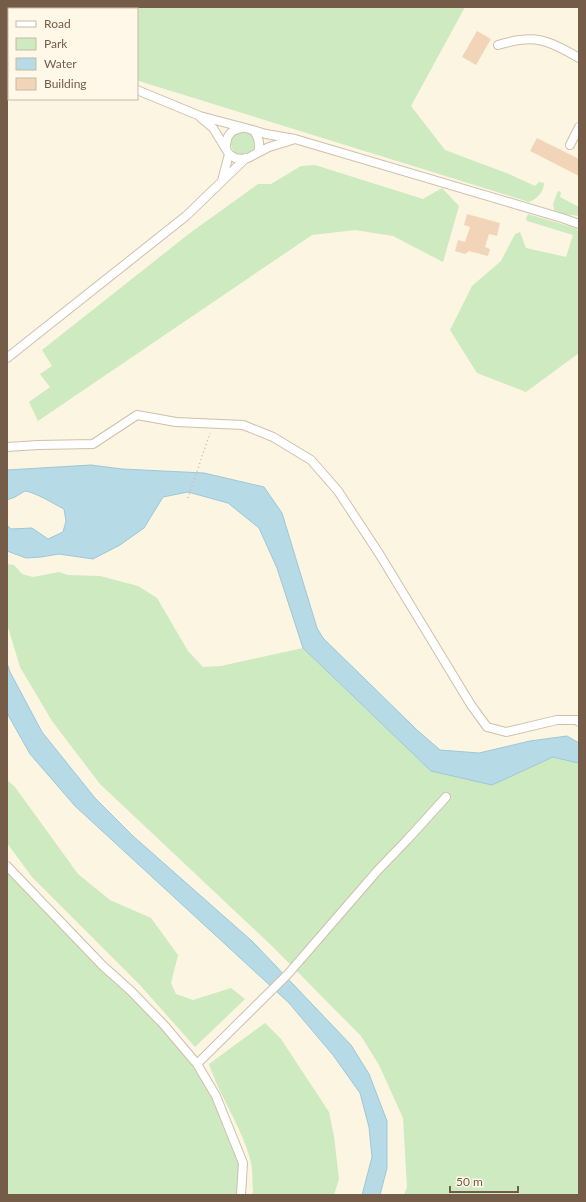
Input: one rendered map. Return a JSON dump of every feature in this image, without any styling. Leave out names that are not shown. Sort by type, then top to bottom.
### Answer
[{"type":"street","points":[[498,45],[521,39],[535,39],[555,44],[579,58]]},
{"type":"street","points":[[138,90],[200,116],[254,131],[295,139],[579,224]]},
{"type":"street","points":[[200,116],[213,128],[228,151],[235,158],[252,157],[258,152],[269,147],[295,139]]},
{"type":"street","points":[[570,145],[579,127]]},
{"type":"street","points":[[222,182],[228,151],[226,142],[228,135],[236,129],[243,128]]},
{"type":"street","points":[[254,131],[258,137],[260,147],[258,152]]},
{"type":"street","points":[[7,358],[186,216],[246,158]]},
{"type":"street","points":[[7,447],[93,444],[136,415],[176,422],[243,425],[273,437],[310,460],[338,492],[380,555],[471,705],[487,727],[506,732],[557,720],[577,720],[579,722]]},
{"type":"street","points":[[198,1064],[288,974],[378,870],[446,797]]},
{"type":"street","points":[[7,866],[103,966],[158,1020],[198,1064],[216,1096],[243,1163],[242,1195]]},
{"type":"path","points":[[188,498],[213,423]]},
{"type":"shaded area","points":[[64,7],[119,7],[118,8]]},
{"type":"green space","points":[[465,7],[411,106],[445,150],[509,174],[535,186],[539,182],[544,183],[543,189],[535,199],[529,202],[139,81],[138,8],[118,8]]},
{"type":"green space","points":[[243,131],[251,135],[255,143],[251,151],[243,155],[235,151],[231,143],[235,135]]},
{"type":"green space","points":[[315,165],[423,199],[442,188],[459,206],[443,262],[393,236],[355,230],[312,235],[38,421],[29,402],[50,387],[40,374],[52,366],[42,350],[190,233],[258,184],[271,184],[301,166]]},
{"type":"green space","points":[[558,191],[561,192],[560,197],[579,207],[579,216],[564,214],[554,210],[553,204]]},
{"type":"green space","points":[[528,214],[575,228],[579,231],[579,353],[526,392],[477,373],[450,330],[472,286],[501,261],[515,234],[520,232],[526,248],[566,257],[573,235],[527,221],[526,218]]},
{"type":"green space","points":[[7,564],[14,565],[22,574],[33,577],[59,572],[68,575],[100,576],[138,586],[157,598],[188,651],[203,667],[221,666],[303,648],[431,771],[492,785],[553,757],[579,764],[579,1195],[404,1195],[407,1187],[403,1118],[379,1065],[361,1036],[272,946],[100,784],[52,721],[20,667],[7,624]]},
{"type":"green space","points":[[7,780],[15,787],[78,874],[110,900],[151,918],[178,955],[171,983],[176,994],[193,1000],[231,988],[245,999],[195,1047],[140,985],[32,877],[7,843]]},
{"type":"green space","points":[[7,866],[131,991],[202,1071],[243,1163],[241,1195],[7,1195]]},
{"type":"green space","points":[[265,1023],[281,1039],[329,1112],[334,1136],[339,1179],[334,1195],[252,1195],[252,1170],[247,1150],[209,1064]]},
{"type":"water","points":[[91,465],[122,469],[204,473],[264,487],[282,513],[317,628],[323,638],[417,730],[440,750],[479,753],[530,741],[567,736],[579,743],[579,764],[553,757],[492,785],[431,771],[303,648],[277,568],[259,528],[228,503],[188,492],[163,497],[144,528],[120,545],[93,559],[59,554],[26,558],[7,551],[7,525],[11,529],[32,528],[48,539],[63,532],[66,521],[64,509],[34,494],[25,491],[7,500],[7,470]]},
{"type":"water","points":[[7,663],[10,672],[42,732],[95,798],[133,836],[253,942],[351,1045],[369,1074],[387,1121],[387,1168],[380,1195],[362,1195],[372,1157],[369,1127],[360,1093],[333,1055],[289,1003],[75,806],[30,754],[7,713]]},
{"type":"building","points":[[477,31],[491,39],[476,65],[462,57]]},
{"type":"building","points":[[537,138],[579,159],[579,176],[530,151]]},
{"type":"building","points":[[467,214],[500,223],[497,236],[489,234],[485,247],[490,249],[488,256],[469,251],[465,254],[455,251],[458,240],[465,242],[470,227],[464,225]]}]
